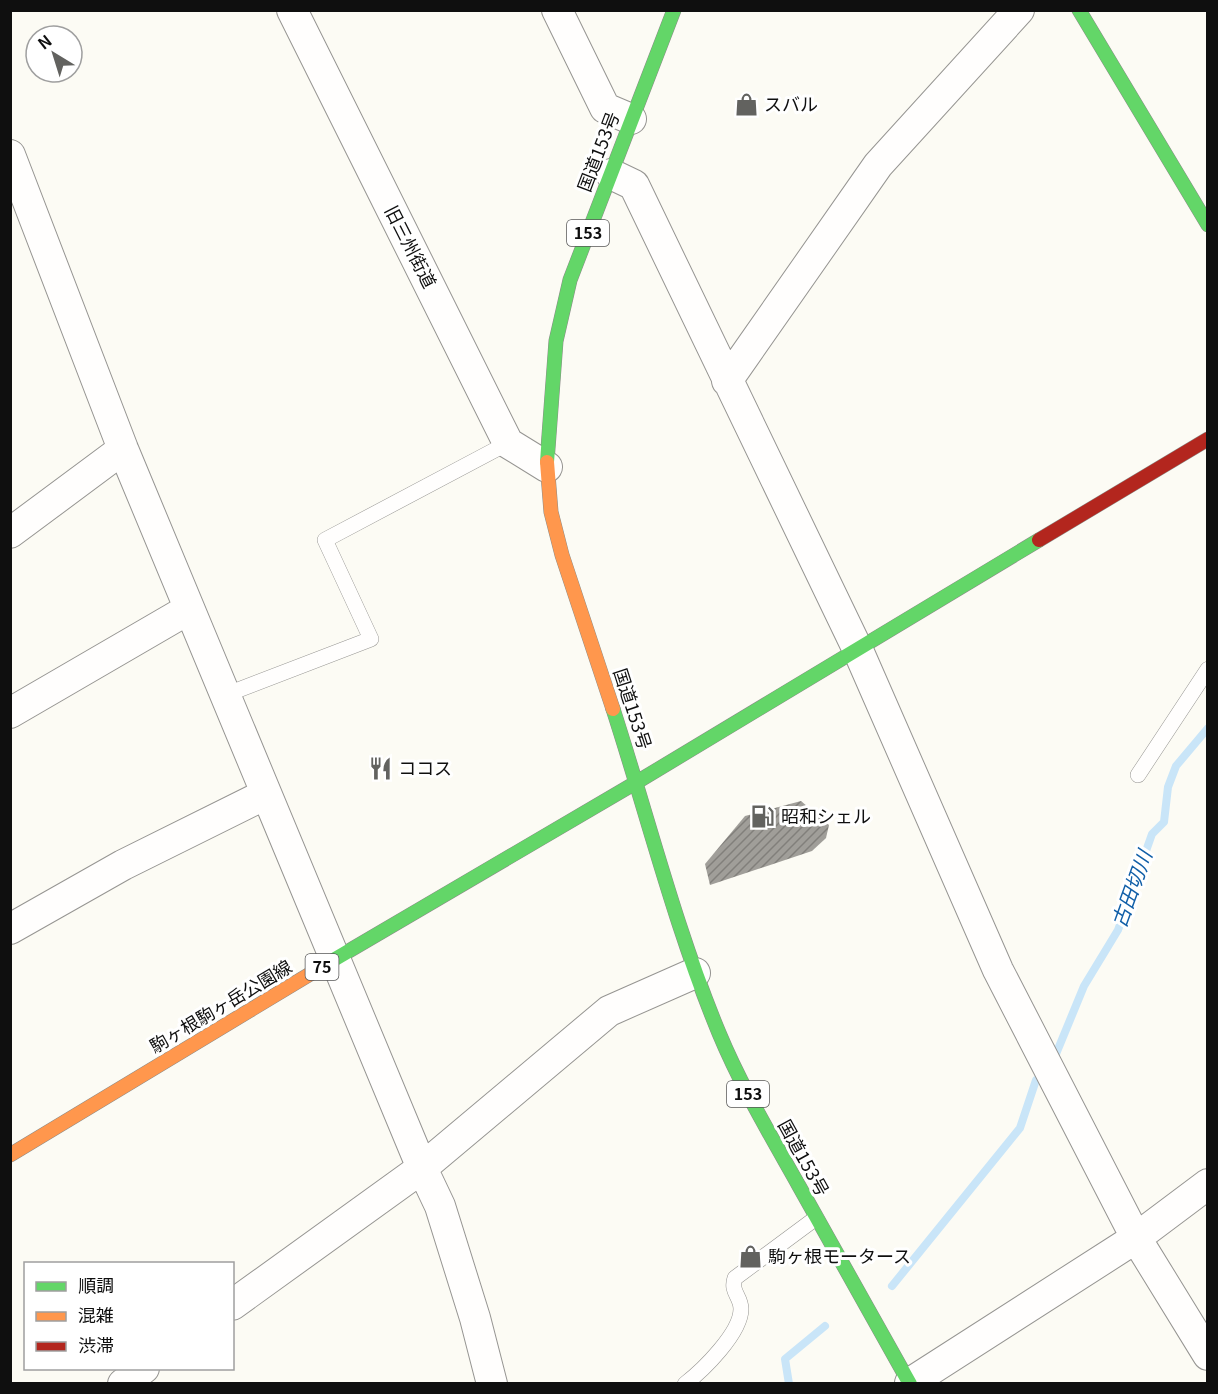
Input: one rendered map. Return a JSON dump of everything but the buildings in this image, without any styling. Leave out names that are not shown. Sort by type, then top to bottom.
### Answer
[{"type":"main road","name":"国道153号","points":[[674,10],[570,280],[556,341],[547,467],[551,512],[562,555],[637,782],[662,872],[695,973],[720,1035],[757,1111],[910,1383]]},
{"type":"main road","points":[[1079,10],[1208,225]]},
{"type":"main road","name":"駒ヶ根駒ヶ岳公園線","points":[[10,1155],[1208,439]]},
{"type":"street","name":"旧三州街道","points":[[292,10],[508,443]]},
{"type":"street","points":[[556,10],[605,108],[631,118]]},
{"type":"street","points":[[727,381],[878,165],[1019,10]]},
{"type":"street","points":[[10,155],[123,448],[189,609],[422,1168],[441,1206],[492,1383]]},
{"type":"street","points":[[611,174],[634,185],[857,648],[998,970],[1136,1238],[1208,1355]]},
{"type":"street","points":[[508,443],[547,467]]},
{"type":"street","points":[[10,532],[123,448]]},
{"type":"street","points":[[10,714],[189,609]]},
{"type":"street","points":[[10,929],[123,865],[266,794]]},
{"type":"street","points":[[234,1304],[422,1168],[609,1011],[695,973]]},
{"type":"street","points":[[910,1383],[1136,1238],[1208,1184]]},
{"type":"street","points":[[123,1383],[141,1370]]},
{"type":"lane","points":[[225,694],[371,639],[325,540],[508,443]]},
{"type":"lane","points":[[1138,775],[1208,669]]},
{"type":"lane","points":[[685,1383],[694,1377],[726,1344],[734,1331],[741,1309],[732,1286],[735,1278],[816,1218]]},
{"type":"waterway","name":"古田切川","points":[[1056,1054],[1084,986],[1118,930],[1152,834],[1164,822],[1168,787],[1176,766],[1208,728]]},
{"type":"waterway","name":"古田切川","points":[[892,1286],[1020,1128],[1036,1080]]},
{"type":"waterway","name":"古田切川","points":[[789,1384],[785,1359],[825,1326]]},
{"type":"traffic: fast","points":[[547,462],[556,341],[570,280],[674,10]]},
{"type":"traffic: fast","points":[[1079,10],[1208,225]]},
{"type":"traffic: fast","points":[[637,782],[1039,540]]},
{"type":"traffic: fast","points":[[613,709],[689,953],[719,1033],[767,1130],[910,1384]]},
{"type":"traffic: fast","points":[[330,962],[637,782]]},
{"type":"traffic: slow","points":[[547,462],[551,512],[562,555],[613,709]]},
{"type":"traffic: slow","points":[[10,1155],[330,962]]},
{"type":"traffic: jam","points":[[1039,540],[1208,439]]},
{"type":"place","name":"スバル","points":[[746,105]]},
{"type":"place","name":"ココス","points":[[380,769]]},
{"type":"place","name":"昭和シェル","points":[[763,817]]},
{"type":"place","name":"駒ヶ根モータース","points":[[750,1257]]}]
